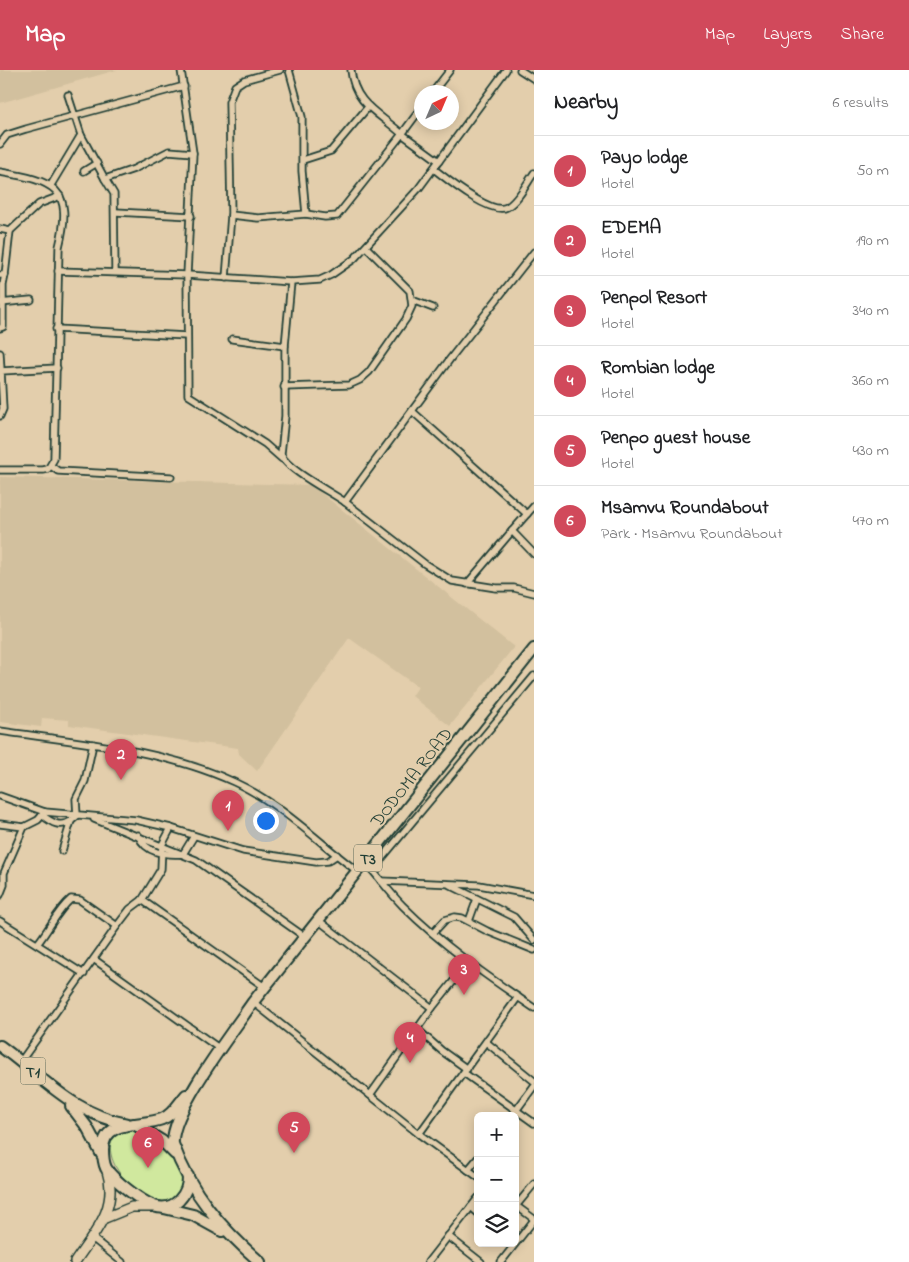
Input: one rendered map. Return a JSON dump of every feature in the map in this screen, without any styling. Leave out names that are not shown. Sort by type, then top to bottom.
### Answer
[{"type":"highway","name":"DODOMA ROAD","points":[[183,1165],[174,1144],[175,1125],[220,1049],[318,920],[358,871],[368,866],[534,649]]},
{"type":"highway","name":"T1","points":[[0,1046],[21,1061],[64,1098],[87,1127],[106,1165],[133,1193],[157,1207],[193,1215],[228,1234]]},
{"type":"highway","name":"DODOMA ROAD","points":[[132,1124],[161,1120],[171,1114],[207,1071]]},
{"type":"highway","name":"T1","points":[[64,1098],[98,1117],[132,1124],[162,1141],[183,1165],[206,1206],[228,1234],[260,1262]]},
{"type":"highway","points":[[106,1165],[103,1147],[107,1136],[115,1129],[132,1124]]},
{"type":"highway","points":[[157,1207],[173,1205],[182,1198],[188,1186],[188,1175]]},
{"type":"main road","points":[[75,1262],[105,1218],[111,1189],[106,1165]]},
{"type":"main road","points":[[105,1218],[132,1207],[157,1207]]},
{"type":"street","points":[[180,70],[184,86],[192,153],[191,216],[187,275],[188,395],[266,444],[291,468],[345,502],[439,574],[452,581],[496,588],[514,588],[534,593]]},
{"type":"street","points":[[226,278],[231,215],[229,102],[235,86],[244,80],[280,70]]},
{"type":"street","points":[[289,70],[302,117],[306,214]]},
{"type":"street","points":[[351,70],[354,89],[368,107],[439,161]]},
{"type":"street","points":[[438,85],[450,70]]},
{"type":"street","points":[[58,271],[187,275],[291,282],[320,280],[342,269],[366,247],[434,169],[473,112],[506,70]]},
{"type":"street","points":[[520,70],[534,79]]},
{"type":"street","points":[[0,144],[7,135],[184,86]]},
{"type":"street","points":[[68,95],[81,135],[114,194],[116,212],[113,241],[115,272]]},
{"type":"street","points":[[303,160],[331,151],[368,107]]},
{"type":"street","points":[[231,215],[258,218],[306,214],[325,217],[337,216],[414,118]]},
{"type":"street","points":[[51,185],[81,135]]},
{"type":"street","points":[[105,179],[134,169],[169,151],[192,153]]},
{"type":"street","points":[[84,171],[96,163]]},
{"type":"street","points":[[434,169],[467,194],[494,208],[509,205],[534,173]]},
{"type":"street","points":[[0,172],[25,176],[51,185],[60,196],[65,212],[65,226],[60,246],[58,271],[54,459],[51,466],[43,470],[0,470]]},
{"type":"street","points":[[0,328],[2,327],[3,275],[10,231],[39,204],[60,196]]},
{"type":"street","points":[[116,212],[191,216]]},
{"type":"street","points":[[0,229],[10,231]]},
{"type":"street","points":[[284,387],[349,385],[360,380],[369,372],[395,337],[410,312],[412,300],[410,291],[366,247]]},
{"type":"street","points":[[345,502],[450,359],[481,322],[503,289],[534,252]]},
{"type":"street","points":[[282,459],[285,416],[285,346],[291,282]]},
{"type":"street","points":[[2,303],[31,300]]},
{"type":"street","points":[[412,300],[433,308]]},
{"type":"street","points":[[56,329],[187,336]]},
{"type":"street","points":[[232,339],[285,346]]},
{"type":"street","points":[[0,353],[3,409],[0,416]]},
{"type":"street","points":[[0,371],[57,368]]},
{"type":"street","points":[[412,411],[527,514]]},
{"type":"street","points":[[51,466],[58,471],[172,477]]},
{"type":"street","points":[[467,584],[534,506]]},
{"type":"street","points":[[512,531],[534,554]]},
{"type":"street","points":[[533,679],[368,866],[404,907],[468,963],[534,1008]]},
{"type":"street","points":[[0,731],[93,744],[160,758],[234,782],[282,811],[358,871]]},
{"type":"street","points":[[77,816],[76,799],[84,781],[93,744]]},
{"type":"street","points":[[0,796],[44,813],[136,820],[171,828],[243,851],[316,862],[328,861],[337,855]]},
{"type":"street","points":[[44,813],[54,824],[65,824],[77,816]]},
{"type":"street","points":[[0,895],[4,872],[24,827],[44,813]]},
{"type":"street","points":[[87,816],[196,860],[305,937]]},
{"type":"street","points":[[62,851],[71,821]]},
{"type":"street","points":[[0,824],[24,827]]},
{"type":"street","points":[[21,1061],[95,960],[117,926],[130,909],[142,900],[160,869],[162,845],[171,828]]},
{"type":"street","points":[[138,836],[148,848],[162,854],[183,854]]},
{"type":"street","points":[[183,854],[194,836]]},
{"type":"street","points":[[381,881],[479,886],[534,895]]},
{"type":"street","points":[[446,883],[514,917],[534,940]]},
{"type":"street","points":[[38,943],[55,921],[60,908],[71,899],[80,900],[117,926]]},
{"type":"street","points":[[469,921],[478,899]]},
{"type":"street","points":[[142,900],[266,988]]},
{"type":"street","points":[[433,933],[445,920],[455,917],[469,921],[487,931],[534,950]]},
{"type":"street","points":[[318,920],[432,1008]]},
{"type":"street","points":[[0,921],[38,943],[84,974]]},
{"type":"street","points":[[95,960],[220,1049]]},
{"type":"street","points":[[370,1096],[432,1008],[468,963]]},
{"type":"street","points":[[419,1134],[518,997]]},
{"type":"street","points":[[254,1002],[370,1096],[474,1174]]},
{"type":"street","points":[[418,1030],[465,1071],[534,1123]]},
{"type":"street","points":[[486,1042],[534,1081]]},
{"type":"street","points":[[517,1110],[534,1086]]},
{"type":"street","points":[[468,1170],[474,1163]]},
{"type":"street","points":[[519,1202],[534,1184]]},
{"type":"street","points":[[428,1262],[475,1202]]},
{"type":"street","points":[[519,1208],[534,1220],[519,1238]]},
{"type":"street","points":[[448,1236],[481,1262]]},
{"type":"street","points":[[91,1237],[122,1262]]},
{"type":"street","points":[[501,1262],[512,1247]]},
{"type":"shaded area","points":[[0,70],[117,70],[0,103]]},
{"type":"shaded area","points":[[0,477],[311,485],[514,647],[450,726],[412,696],[418,687],[349,638],[257,771],[239,754],[238,748],[69,725],[69,720],[42,718],[41,727],[0,722]]},
{"type":"green space","points":[[127,1129],[137,1131],[155,1140],[170,1155],[185,1181],[180,1194],[169,1201],[157,1200],[145,1196],[124,1179],[116,1168],[111,1156],[111,1145],[115,1134]]},
{"type":"place","name":"EDEMA","points":[[121,780]]},
{"type":"place","name":"Payo lodge","points":[[228,831]]},
{"type":"place","name":"Penpol Resort","points":[[464,995]]},
{"type":"place","name":"Rombian lodge","points":[[410,1063]]},
{"type":"place","name":"Penpo guest house","points":[[294,1153]]},
{"type":"place","name":"Msamvu Roundabout","points":[[148,1168]]}]
